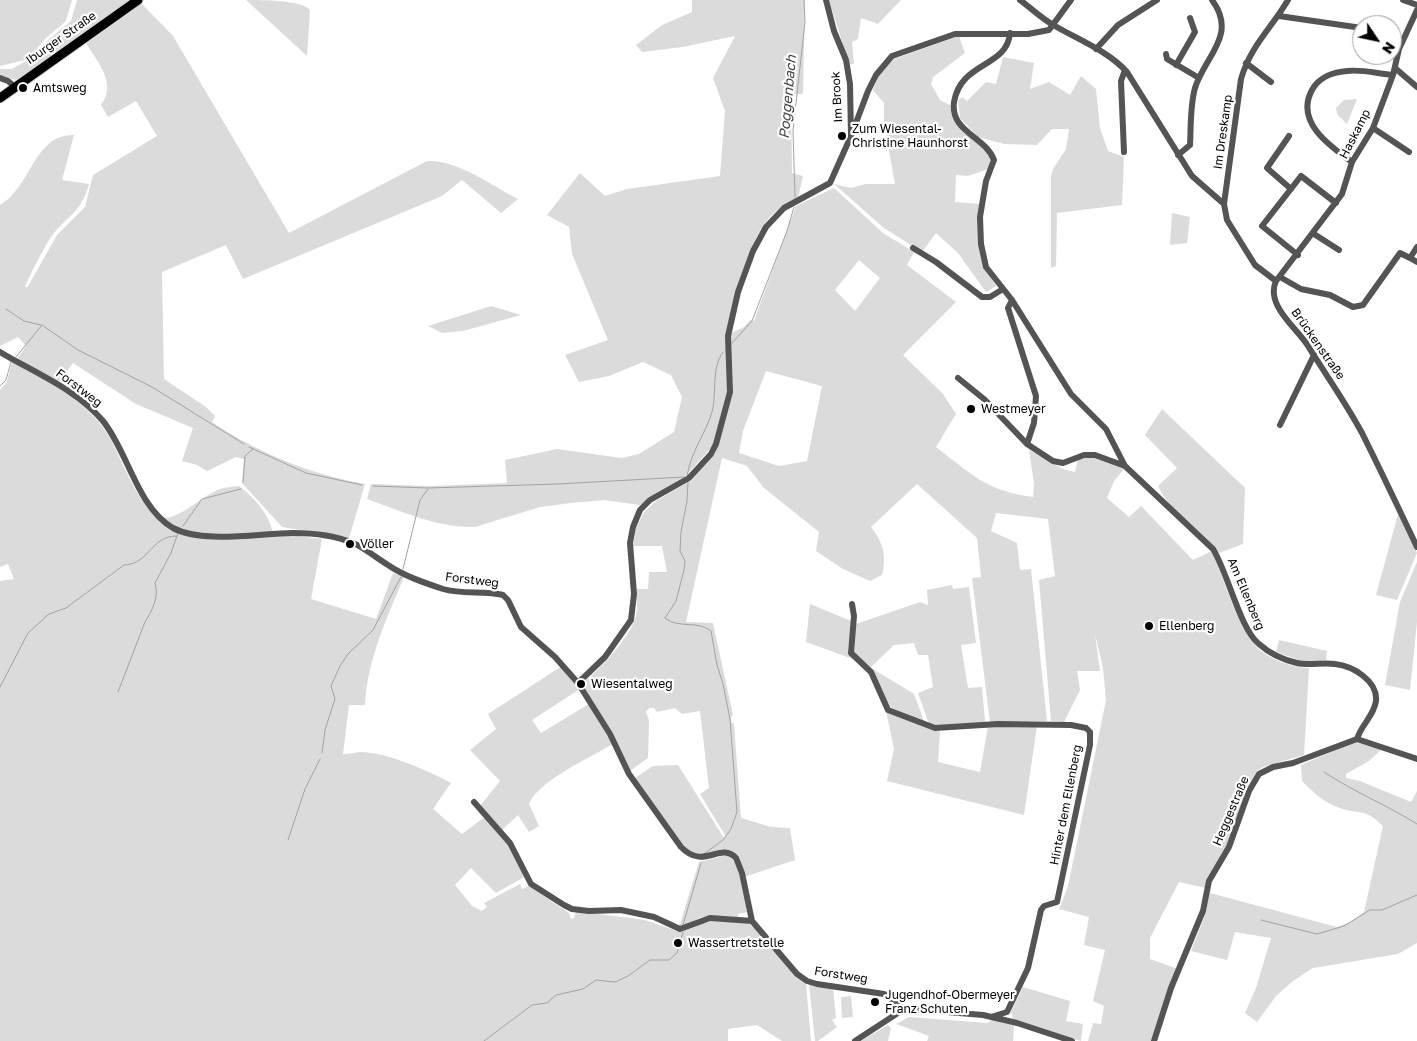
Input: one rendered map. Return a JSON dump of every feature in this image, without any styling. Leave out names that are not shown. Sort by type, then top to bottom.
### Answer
[{"type":"main road","name":"Iburger Straße","points":[[0,98],[14,86],[138,0]]},
{"type":"street","name":"Im Brook","points":[[826,0],[834,31],[846,60],[850,84],[851,136]]},
{"type":"street","points":[[1020,0],[1053,25],[1096,49],[1125,70],[1192,176],[1224,204],[1227,220],[1255,265],[1278,279],[1301,289],[1330,295],[1353,307],[1364,305],[1400,253],[1417,262]]},
{"type":"street","points":[[578,683],[605,657],[631,620],[634,594],[630,543],[636,517],[650,500],[687,479],[711,454],[722,427],[730,392],[728,336],[738,292],[753,251],[774,216],[830,183],[876,75],[892,56],[955,34],[1049,30],[1071,0]]},
{"type":"street","points":[[1096,49],[1118,25],[1157,0]]},
{"type":"street","points":[[1178,156],[1190,145],[1192,100],[1199,78],[1215,51],[1220,36],[1221,12],[1212,0]]},
{"type":"street","name":"Im Dreskamp","points":[[1224,204],[1241,78],[1252,49],[1279,16],[1288,0]]},
{"type":"street","points":[[1403,0],[1417,6]]},
{"type":"street","name":"Haskamp","points":[[1402,43],[1417,10]]},
{"type":"street","points":[[1279,16],[1352,27]]},
{"type":"street","points":[[1176,64],[1195,32],[1190,18]]},
{"type":"street","name":"Am Ellenberg","points":[[1010,33],[1009,44],[1003,53],[969,73],[958,92],[954,110],[956,120],[962,128],[988,147],[994,160],[980,216],[980,244],[986,267],[1012,300],[1072,394],[1106,429],[1125,466],[1213,549],[1221,562],[1244,624],[1260,646],[1296,663],[1334,664],[1349,668],[1371,684],[1376,693],[1376,702],[1357,739]]},
{"type":"street","points":[[1166,54],[1167,59],[1199,78]]},
{"type":"street","points":[[1246,63],[1271,82]]},
{"type":"street","name":"Haskamp","points":[[1278,279],[1314,234],[1342,194],[1352,162],[1373,128],[1396,65]]},
{"type":"street","points":[[1124,152],[1122,81],[1125,70]]},
{"type":"street","points":[[1352,162],[1331,148],[1312,127],[1306,111],[1308,98],[1314,86],[1328,75],[1349,70],[1394,72],[1417,87]]},
{"type":"street","points":[[0,78],[14,86]]},
{"type":"street","points":[[1373,128],[1409,152]]},
{"type":"street","points":[[1289,136],[1267,168],[1291,189]]},
{"type":"street","points":[[1298,255],[1262,226],[1301,176],[1336,204]]},
{"type":"street","points":[[1314,234],[1339,250]]},
{"type":"street","points":[[1410,258],[1417,247]]},
{"type":"street","points":[[913,248],[936,262],[982,297],[990,297],[1003,288]]},
{"type":"street","name":"Brückenstraße","points":[[1278,279],[1274,291],[1275,300],[1284,317],[1302,337],[1314,355],[1362,432],[1417,547]]},
{"type":"street","points":[[1012,300],[1008,308],[1036,396],[1034,423],[1027,444]]},
{"type":"street","name":"Forstweg","points":[[0,352],[53,382],[95,413],[111,433],[146,499],[174,528],[192,533],[218,536],[294,533],[334,538],[351,542],[399,572],[443,589],[503,595],[508,600],[521,627],[555,657],[578,683],[610,734],[630,774],[687,854],[696,858],[724,853],[736,858],[742,873],[752,921],[788,965],[807,981],[884,994],[904,1009]]},
{"type":"street","points":[[1280,425],[1314,355]]},
{"type":"street","name":"Am Ellenberg","points":[[958,378],[984,399],[1027,444],[1053,461],[1063,463],[1084,455],[1095,455],[1125,466]]},
{"type":"street","name":"Hinter dem Ellenberg","points":[[852,604],[854,624],[850,650],[854,657],[871,672],[884,705],[894,713],[935,728],[998,724],[1064,724],[1086,728],[1090,732],[1090,745],[1057,902],[1044,906],[1041,910],[1028,968],[1007,1012]]},
{"type":"street","points":[[1357,739],[1417,759]]},
{"type":"street","name":"Heggestraße","points":[[1154,1041],[1171,988],[1203,911],[1209,882],[1235,834],[1255,779],[1259,774],[1272,766],[1293,763],[1357,739]]},
{"type":"street","points":[[474,802],[510,843],[531,884],[572,909],[621,910],[654,917],[680,929],[710,918],[752,921]]},
{"type":"street","points":[[855,1041],[904,1009],[968,1013],[991,1017],[1072,1041]]},
{"type":"street","points":[[991,1017],[1007,1012],[1012,1022]]},
{"type":"shaded area","points":[[0,0],[72,0],[66,21],[45,39],[33,53],[25,60],[0,66]]},
{"type":"shaded area","points":[[77,0],[134,0],[17,80],[0,76],[0,69],[12,69],[36,55],[48,40],[71,21]]},
{"type":"shaded area","points":[[246,0],[290,2],[310,10],[307,56]]},
{"type":"shaded area","points":[[692,0],[805,0],[803,94],[791,94],[792,173],[803,176],[798,198],[775,212],[765,223],[750,252],[731,333],[744,327],[750,320],[754,321],[796,206],[834,188],[883,233],[914,252],[907,265],[956,302],[903,355],[943,394],[956,414],[936,447],[970,473],[991,486],[1033,497],[1034,484],[1029,450],[1063,469],[1075,472],[1078,459],[1095,457],[1124,469],[1114,481],[1107,498],[1129,517],[1141,506],[1193,560],[1212,551],[1236,613],[1256,646],[1267,655],[1281,662],[1309,668],[1304,755],[1263,767],[1257,771],[1248,786],[1233,833],[1206,888],[1179,882],[1150,938],[1150,959],[1178,969],[1151,1041],[1088,1041],[1093,1023],[1101,1024],[1104,1006],[1093,1001],[1105,950],[1084,945],[1089,917],[1059,909],[1068,886],[1106,700],[1103,668],[1095,634],[1100,671],[1077,671],[1080,690],[1064,722],[1051,721],[1039,580],[1055,576],[1048,519],[996,513],[991,531],[1017,543],[1020,570],[1031,569],[1047,721],[990,722],[972,578],[981,577],[977,538],[917,484],[871,527],[881,544],[884,562],[882,575],[870,581],[843,569],[816,551],[819,532],[764,488],[747,466],[722,458],[686,622],[713,623],[733,715],[731,722],[734,724],[741,818],[771,827],[790,828],[795,860],[744,877],[735,854],[701,856],[689,853],[635,778],[653,766],[678,765],[724,838],[725,835],[700,794],[709,788],[700,711],[682,714],[675,708],[657,712],[654,708],[649,708],[646,712],[649,720],[648,758],[630,771],[612,734],[582,684],[605,662],[628,634],[636,616],[636,589],[648,589],[649,572],[667,572],[662,546],[633,546],[636,528],[644,512],[656,501],[692,480],[716,452],[711,448],[682,480],[640,505],[604,500],[571,503],[540,507],[475,527],[461,527],[434,522],[367,499],[371,484],[429,486],[507,483],[505,460],[557,449],[622,458],[639,454],[674,432],[682,397],[671,375],[643,362],[609,376],[579,382],[565,355],[608,340],[572,254],[569,227],[547,215],[580,173],[605,196],[627,189],[720,176],[725,111],[713,78],[735,36],[683,47],[642,52],[636,45],[662,25],[692,12]],"holes":[[[859,260],[880,278],[855,311],[835,290]],[[766,371],[822,386],[807,461],[779,466],[739,453],[743,431]]]},
{"type":"shaded area","points":[[829,0],[901,0],[878,24],[861,18],[858,39],[852,42],[854,64],[849,64]]},
{"type":"shaded area","points":[[141,3],[173,36],[289,233],[427,161],[439,162],[462,169],[518,199],[501,213],[462,180],[442,196],[243,279],[226,245],[162,272],[164,379],[206,407],[215,416],[212,422],[266,453],[324,474],[365,484],[349,538],[282,527],[242,483],[244,459],[236,457],[207,471],[197,465],[182,461],[193,428],[136,404],[73,363],[59,382],[17,359],[26,346],[18,337],[0,346],[0,205],[19,187],[44,148],[62,136],[74,135],[62,180],[89,184],[86,194],[78,208],[47,243],[25,286],[27,288],[57,235],[85,207],[93,175],[157,136],[136,101],[108,117],[101,105],[106,97],[106,80],[99,64],[84,40]]},
{"type":"shaded area","points":[[959,36],[965,53],[933,77],[931,84],[940,100],[950,105],[952,115],[990,154],[992,160],[991,168],[968,176],[956,175],[955,202],[981,204],[984,267],[996,286],[986,292],[958,253],[936,233],[922,252],[884,228],[834,184],[851,188],[866,184],[895,184],[884,123],[884,103],[873,90],[878,77],[894,59]]},
{"type":"shaded area","points":[[1003,57],[1034,63],[1030,89],[1049,82],[1070,95],[1081,76],[1096,89],[1100,128],[1108,151],[1124,157],[1122,205],[1057,213],[1056,266],[1051,268],[1051,177],[1053,169],[1066,149],[1069,129],[1052,129],[1037,145],[1004,144],[978,137],[960,118],[958,101],[962,97],[967,101],[986,82],[996,84]]},
{"type":"shaded area","points":[[1357,99],[1347,124],[1337,114],[1336,108],[1344,100]]},
{"type":"shaded area","points":[[1172,213],[1190,217],[1187,243],[1170,245]]},
{"type":"shaded area","points":[[491,306],[521,315],[463,331],[442,333],[428,326]]},
{"type":"shaded area","points":[[12,362],[66,393],[91,413],[110,438],[132,484],[147,507],[155,515],[163,518],[177,515],[222,488],[239,486],[266,515],[273,536],[290,535],[322,539],[311,599],[376,619],[393,573],[404,577],[374,656],[365,705],[349,705],[343,754],[363,752],[396,759],[451,783],[433,809],[462,834],[486,816],[509,843],[524,877],[496,893],[471,868],[455,885],[472,906],[482,911],[487,907],[484,903],[520,884],[522,889],[529,886],[569,913],[571,919],[574,918],[576,911],[645,920],[680,932],[703,923],[715,921],[748,923],[771,946],[795,977],[806,984],[811,1041],[782,1041],[757,1025],[728,1029],[728,1041],[0,1041],[0,581],[14,579],[8,564],[0,567],[0,390],[7,382]]},
{"type":"shaded area","points":[[1162,409],[1245,488],[1243,544],[1219,553],[1204,536],[1170,505],[1158,486],[1177,468],[1145,435]]},
{"type":"shaded area","points":[[1398,514],[1417,553],[1397,600],[1376,595]]},
{"type":"shaded area","points":[[1417,562],[1417,622],[1410,690],[1385,685],[1400,602]]},
{"type":"shaded area","points":[[952,585],[953,589],[969,587],[976,643],[961,645],[968,688],[982,687],[985,721],[983,724],[936,726],[929,724],[918,693],[933,687],[928,655],[918,655],[914,643],[894,645],[871,667],[854,653],[856,624],[920,602],[928,605],[927,590]]},
{"type":"shaded area","points":[[810,604],[851,621],[848,650],[853,659],[806,642]]},
{"type":"shaded area","points":[[1279,640],[1327,651],[1326,660],[1305,662],[1276,652]]},
{"type":"shaded area","points":[[562,666],[580,689],[532,720],[541,733],[589,704],[613,744],[566,770],[534,795],[529,804],[539,826],[529,832],[518,815],[502,830],[480,806],[500,781],[470,750],[496,729],[488,714]]},
{"type":"shaded area","points":[[873,669],[914,694],[924,721],[894,709],[889,705]]},
{"type":"shaded area","points":[[886,711],[935,731],[940,731],[938,762],[980,772],[988,726],[1037,726],[1024,815],[887,781],[894,749]]},
{"type":"shaded area","points":[[1357,741],[1382,749],[1369,761],[1346,774],[1346,778],[1360,781],[1411,802],[1417,791],[1417,943],[1398,954],[1313,968],[1293,981],[1276,996],[1257,1022],[1245,1013],[1256,988],[1271,938],[1235,932],[1227,960],[1191,951],[1204,918],[1210,893],[1337,927],[1350,922],[1364,912],[1383,826],[1370,816],[1345,810],[1322,799],[1302,781],[1301,765]]},
{"type":"shaded area","points":[[727,855],[732,859],[740,873],[747,912],[738,914],[738,917],[702,917],[679,927],[699,862]]},
{"type":"shaded area","points":[[809,984],[833,987],[836,1018],[832,1020],[837,1027],[818,1041],[815,1041]]},
{"type":"shaded area","points":[[1023,987],[1070,1001],[1066,1021],[1083,1024],[1081,1041],[1013,1019],[1011,1012]]},
{"type":"shaded area","points":[[851,996],[853,1017],[842,1018],[841,997]]},
{"type":"shaded area","points":[[909,1017],[987,1023],[992,1020],[1014,1026],[1013,1041],[927,1041],[929,1036],[896,1024]]},
{"type":"shaded area","points":[[888,1025],[891,1028],[888,1041],[861,1041]]},
{"type":"waterway","name":"Poggenbach","points":[[795,197],[793,130],[805,22],[804,0]]},
{"type":"waterway","name":"Poggenbach","points":[[732,343],[752,321],[787,231],[794,207]]},
{"type":"waterway","points":[[6,309],[24,321],[41,325]]},
{"type":"waterway","points":[[16,357],[42,325],[78,350],[152,387],[244,444]]},
{"type":"waterway","points":[[687,476],[695,451],[712,412],[717,365],[723,352]]},
{"type":"waterway","points":[[0,386],[6,380],[11,362]]},
{"type":"waterway","points":[[249,447],[306,473],[362,485]]},
{"type":"waterway","points":[[243,482],[245,456],[253,449]]},
{"type":"waterway","points":[[373,486],[428,488],[558,484],[684,477]]},
{"type":"waterway","points":[[688,482],[680,551],[685,561],[684,570],[676,601],[665,618],[676,623],[700,626],[711,631],[730,719],[737,812],[731,829],[723,840],[704,854]]},
{"type":"waterway","points":[[183,526],[202,499],[241,489]]},
{"type":"waterway","points":[[403,569],[420,500],[428,489]]},
{"type":"waterway","points":[[118,692],[154,603],[155,583],[171,553],[178,533]]},
{"type":"waterway","points":[[0,687],[28,633],[49,614],[66,608],[124,565],[139,560],[161,540],[177,536]]},
{"type":"waterway","points":[[322,753],[325,730],[335,699],[331,686],[348,654],[373,630],[401,577]]},
{"type":"waterway","points":[[288,840],[305,789],[320,759]]},
{"type":"waterway","points":[[1324,772],[1417,824]]},
{"type":"waterway","points":[[683,925],[701,863]]},
{"type":"waterway","points":[[1261,920],[1317,934],[1344,926],[1370,910],[1382,910],[1417,895]]},
{"type":"waterway","points":[[484,1041],[532,1005],[547,1003],[556,995],[583,989],[596,980],[615,982],[628,976],[650,960],[669,960],[677,953],[683,932]]},
{"type":"place","name":"Amtsweg","points":[[23,88]]},
{"type":"place","name":"Zum Wiesental- Christine Haunhorst","points":[[842,136]]},
{"type":"place","name":"Westmeyer","points":[[971,409]]},
{"type":"place","name":"Völler","points":[[350,544]]},
{"type":"place","name":"Ellenberg","points":[[1149,626]]},
{"type":"place","name":"Wiesentalweg","points":[[581,684]]},
{"type":"place","name":"Wassertretstelle","points":[[678,943]]},
{"type":"place","name":"Jugendhof-Obermeyer Franz Schuten","points":[[875,1002]]}]
